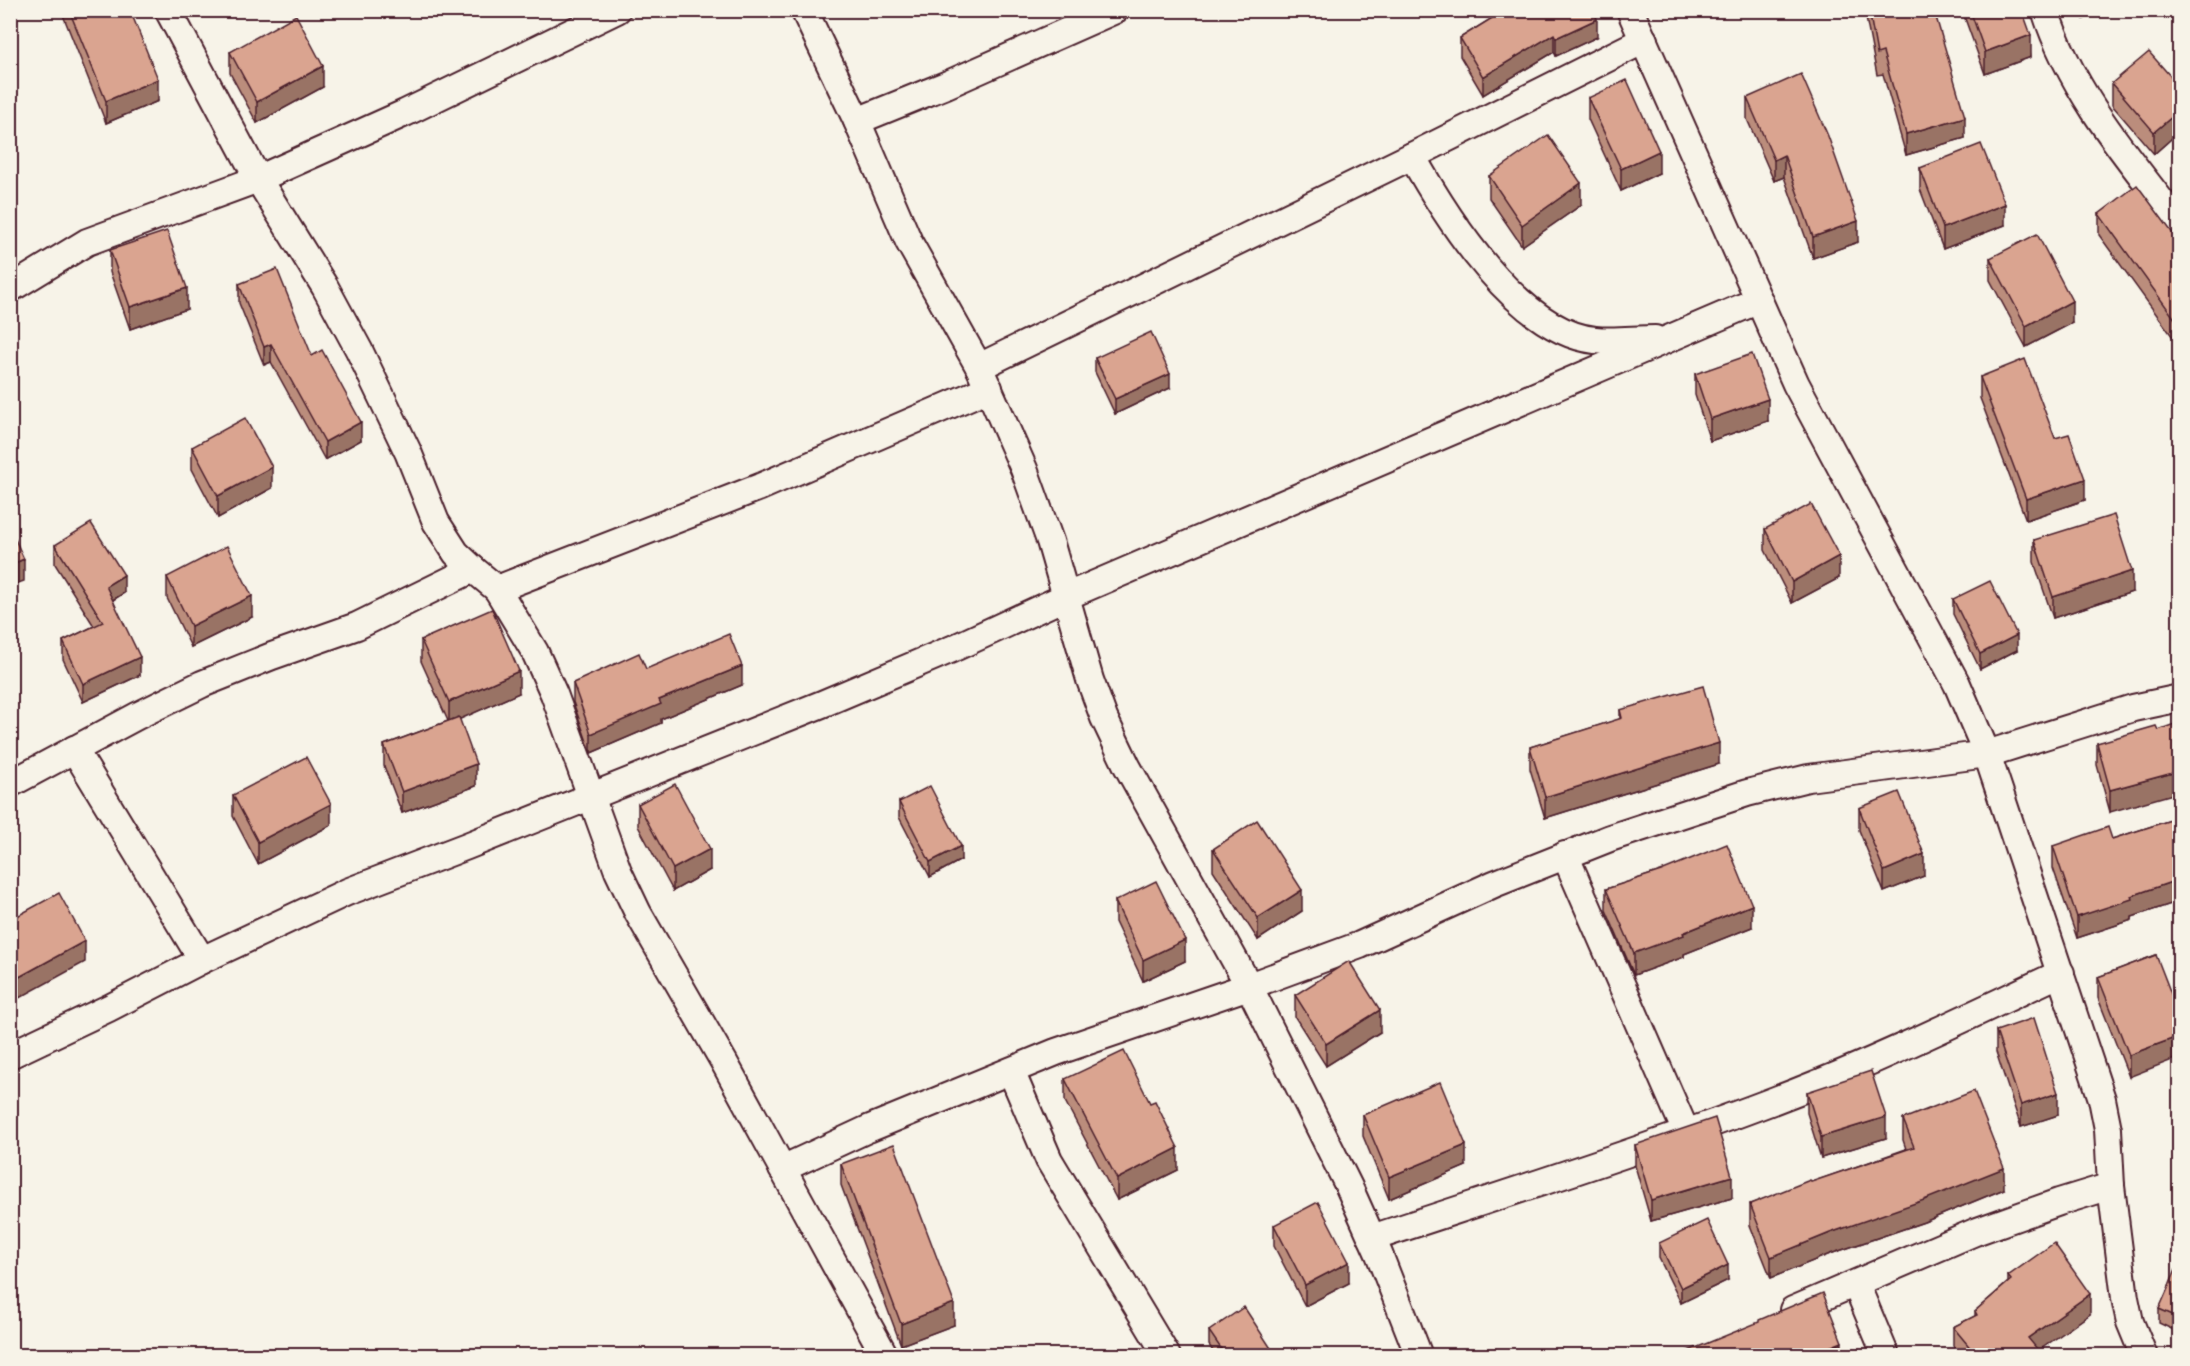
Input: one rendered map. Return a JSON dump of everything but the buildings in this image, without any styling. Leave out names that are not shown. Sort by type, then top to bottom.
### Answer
[{"type":"street","points":[[168,10],[258,179],[325,287],[359,350],[408,453],[436,522],[456,553],[497,589],[540,662],[554,694],[618,871],[638,913],[885,1356]]},
{"type":"street","points":[[10,290],[87,242],[258,179],[405,114],[617,10]]},
{"type":"street","points":[[804,10],[857,121],[909,242],[984,377],[1028,479],[1050,542],[1090,680],[1104,718],[1127,766],[1249,986],[1349,1187],[1419,1356]]},
{"type":"street","points":[[857,121],[946,85],[1115,10]]},
{"type":"street","points":[[1630,10],[1796,384],[1929,629],[1957,684],[1987,754],[2102,1099],[2108,1129],[2111,1186],[2127,1306],[2130,1322],[2144,1356]]},
{"type":"street","points":[[2045,10],[2068,66],[2108,133],[2180,225]]},
{"type":"street","points":[[497,589],[760,487],[984,377],[1412,156],[1644,40]]},
{"type":"street","points":[[1412,156],[1435,196],[1499,282],[1533,314],[1564,331],[1594,340],[1667,339]]},
{"type":"street","points":[[10,1055],[202,960],[347,892],[592,796],[952,649],[1067,596],[1759,300]]},
{"type":"street","points":[[10,784],[202,684],[357,626],[473,569]]},
{"type":"street","points":[[782,1169],[868,1129],[1101,1036],[1249,986],[1360,945],[1494,884],[1610,838],[1747,793],[1808,778],[1987,754],[2133,708],[2180,698]]},
{"type":"street","points":[[74,749],[202,960]]},
{"type":"street","points":[[1565,855],[1686,1132]]},
{"type":"street","points":[[1372,1238],[1686,1132],[1829,1079],[2061,973]]},
{"type":"street","points":[[1011,1071],[1049,1160],[1167,1356]]},
{"type":"street","points":[[1769,1320],[1975,1232],[2111,1186]]},
{"type":"street","points":[[1856,1284],[1886,1356]]}]
